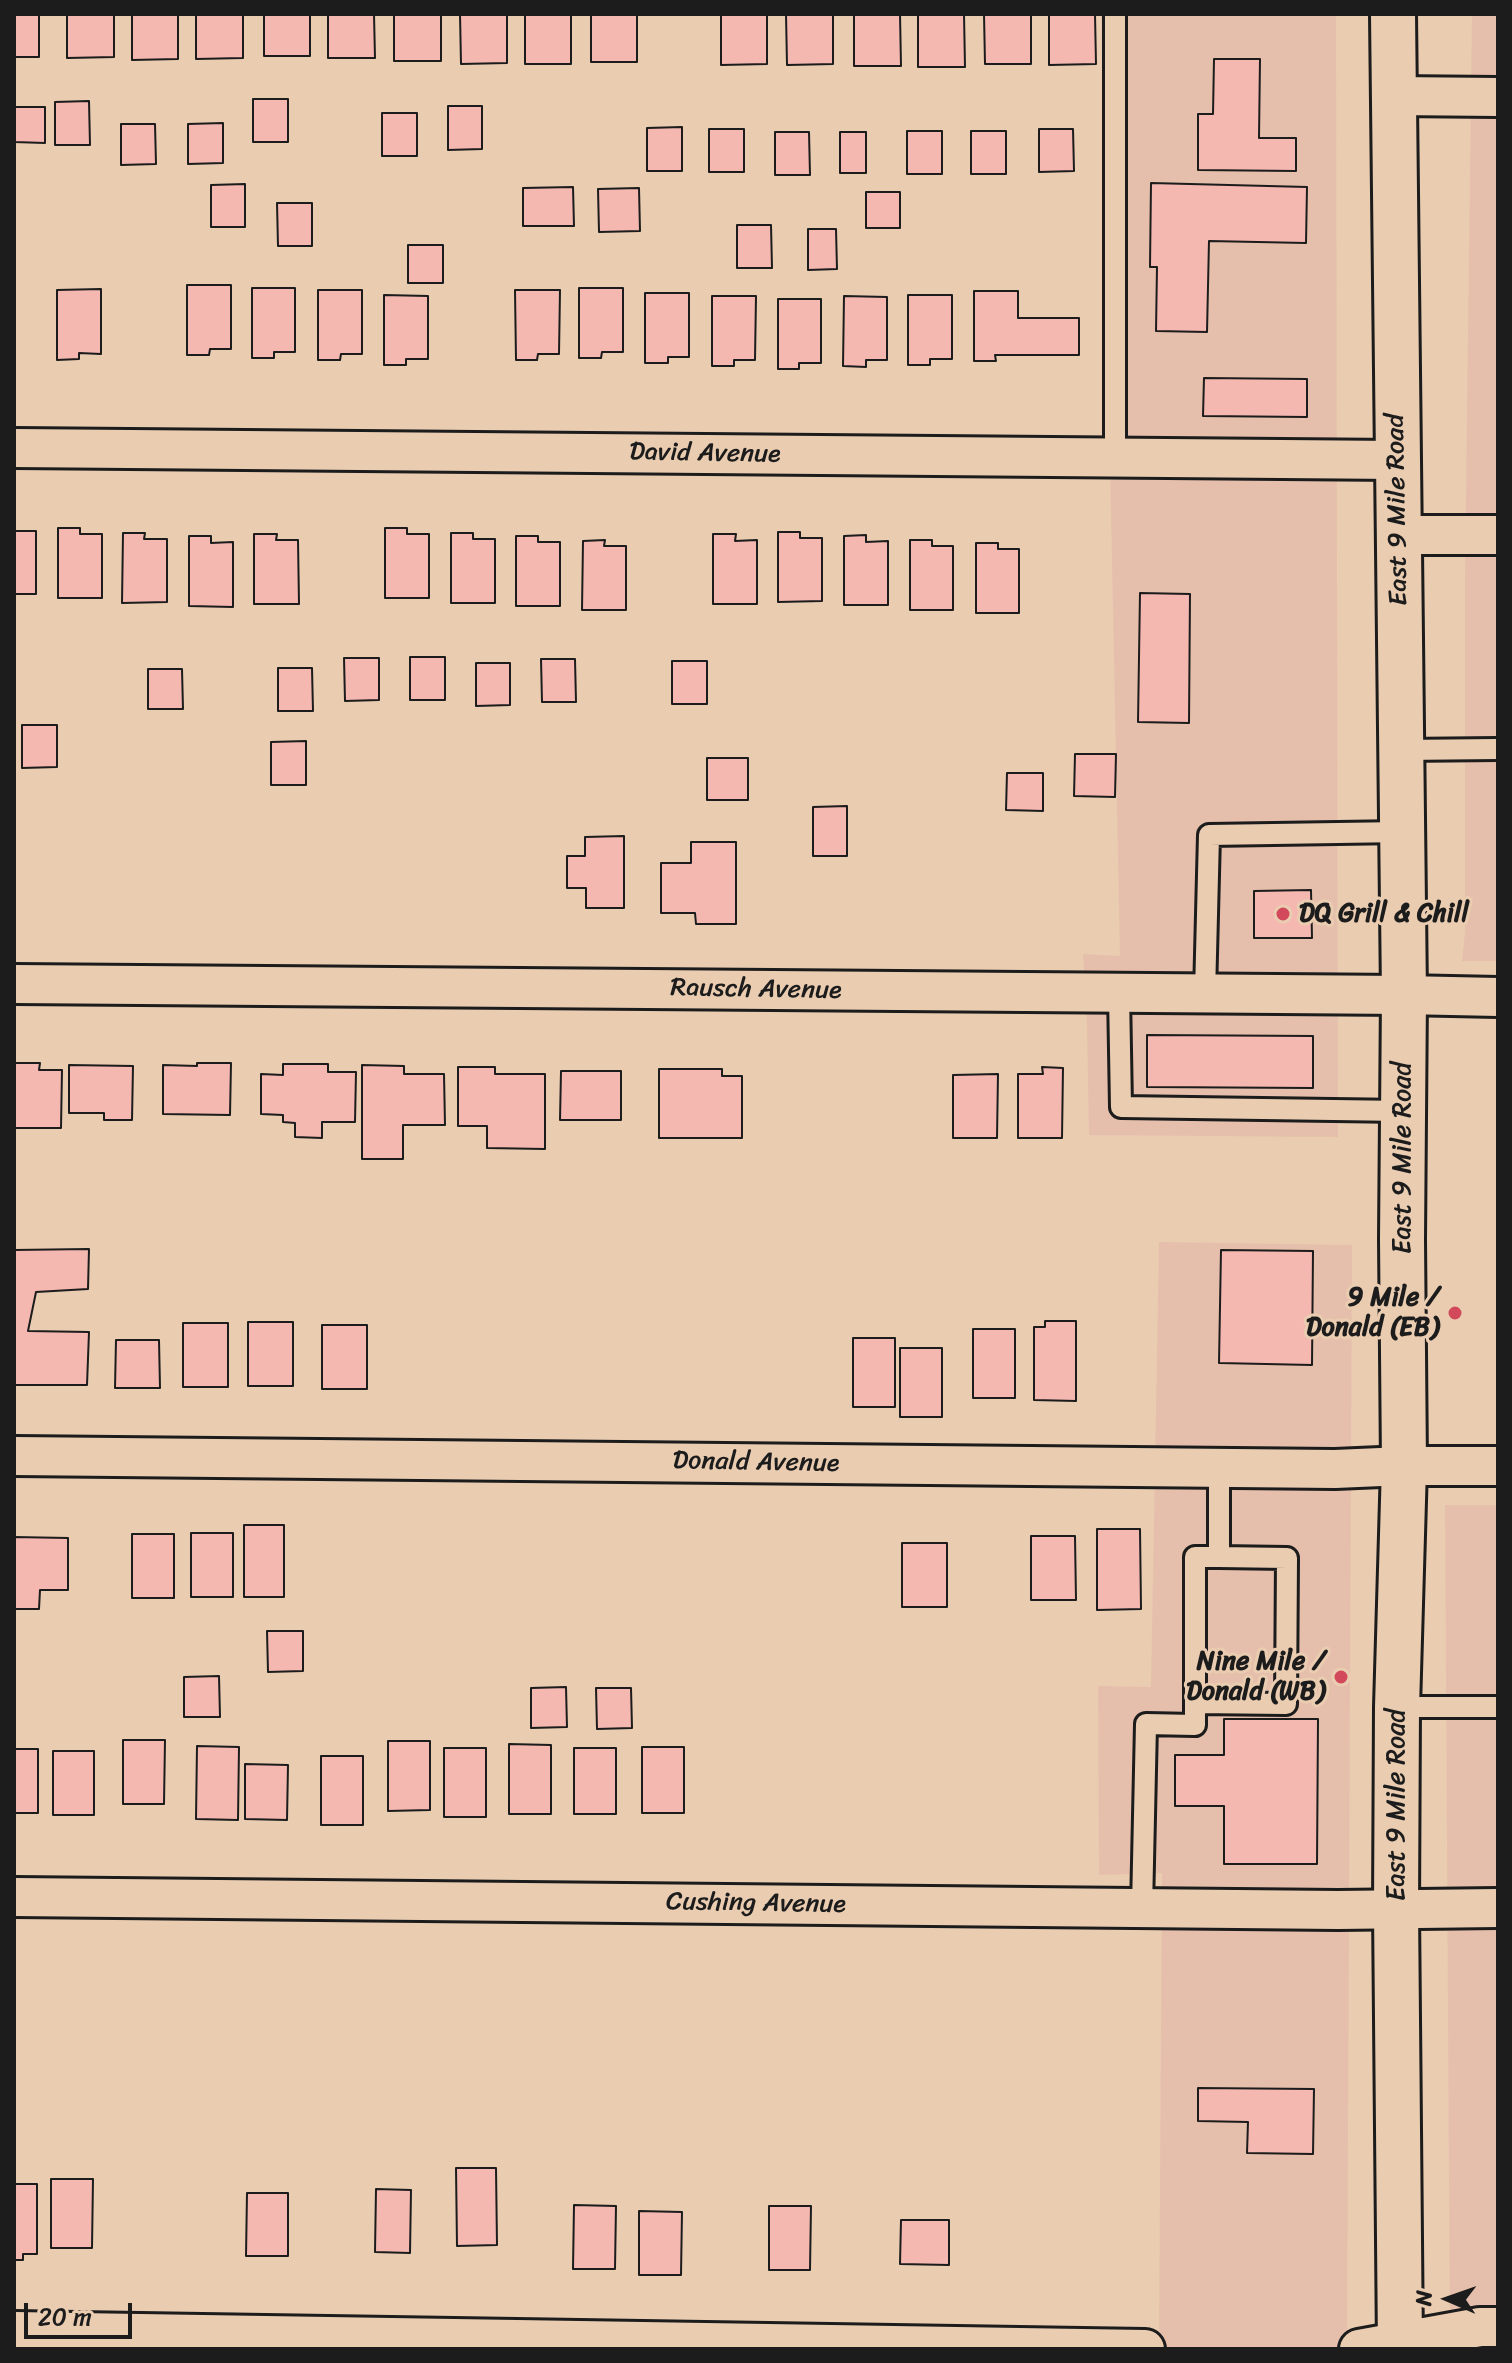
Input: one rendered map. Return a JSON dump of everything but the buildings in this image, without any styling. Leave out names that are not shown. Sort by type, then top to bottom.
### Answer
[{"type":"main road","name":"East 9 Mile Road","points":[[1386,2347],[1404,1466],[1404,995],[1393,14]]},
{"type":"street","points":[[1394,96],[1498,97]]},
{"type":"street","name":"David Avenue","points":[[14,448],[1397,460]]},
{"type":"street","points":[[1398,535],[1498,535]]},
{"type":"street","name":"Rausch Avenue","points":[[14,984],[1498,997]]},
{"type":"street","name":"Donald Avenue","points":[[14,1456],[1335,1469],[1498,1466]]},
{"type":"street","name":"Cushing Avenue","points":[[14,1897],[1142,1908],[1498,1908]]},
{"type":"street","points":[[1386,2347],[1480,2327],[1498,2327]]},
{"type":"street","points":[[14,2331],[1145,2349]]},
{"type":"lane","points":[[1115,14],[1115,458]]},
{"type":"lane","points":[[1401,750],[1498,749]]},
{"type":"lane","points":[[1205,994],[1209,835],[1402,832]]},
{"type":"lane","points":[[1119,993],[1121,1107],[1404,1111]]},
{"type":"lane","points":[[1219,1468],[1219,1557]]},
{"type":"lane","points":[[1142,1908],[1146,1724],[1195,1725],[1195,1557],[1287,1558],[1286,1704],[1196,1703]]},
{"type":"lane","points":[[1397,1707],[1498,1707]]},
{"type":"shaded area","points":[[1101,14],[1336,14],[1338,1137],[1089,1135],[1083,954],[1120,956]]},
{"type":"shaded area","points":[[1472,14],[1498,14],[1498,961],[1462,961],[1465,932],[1465,575]]},
{"type":"shaded area","points":[[1159,1242],[1352,1245],[1347,2349],[1159,2349],[1162,1873],[1099,1875],[1098,1686],[1151,1687]]},
{"type":"shaded area","points":[[1445,1505],[1498,1505],[1498,2349],[1450,2349]]},
{"type":"place","name":"DQ Grill & Chill","points":[[1283,914]]},
{"type":"place","name":"9 Mile / Donald (EB)","points":[[1455,1313]]},
{"type":"place","name":"Nine Mile / Donald (WB)","points":[[1341,1677]]}]
